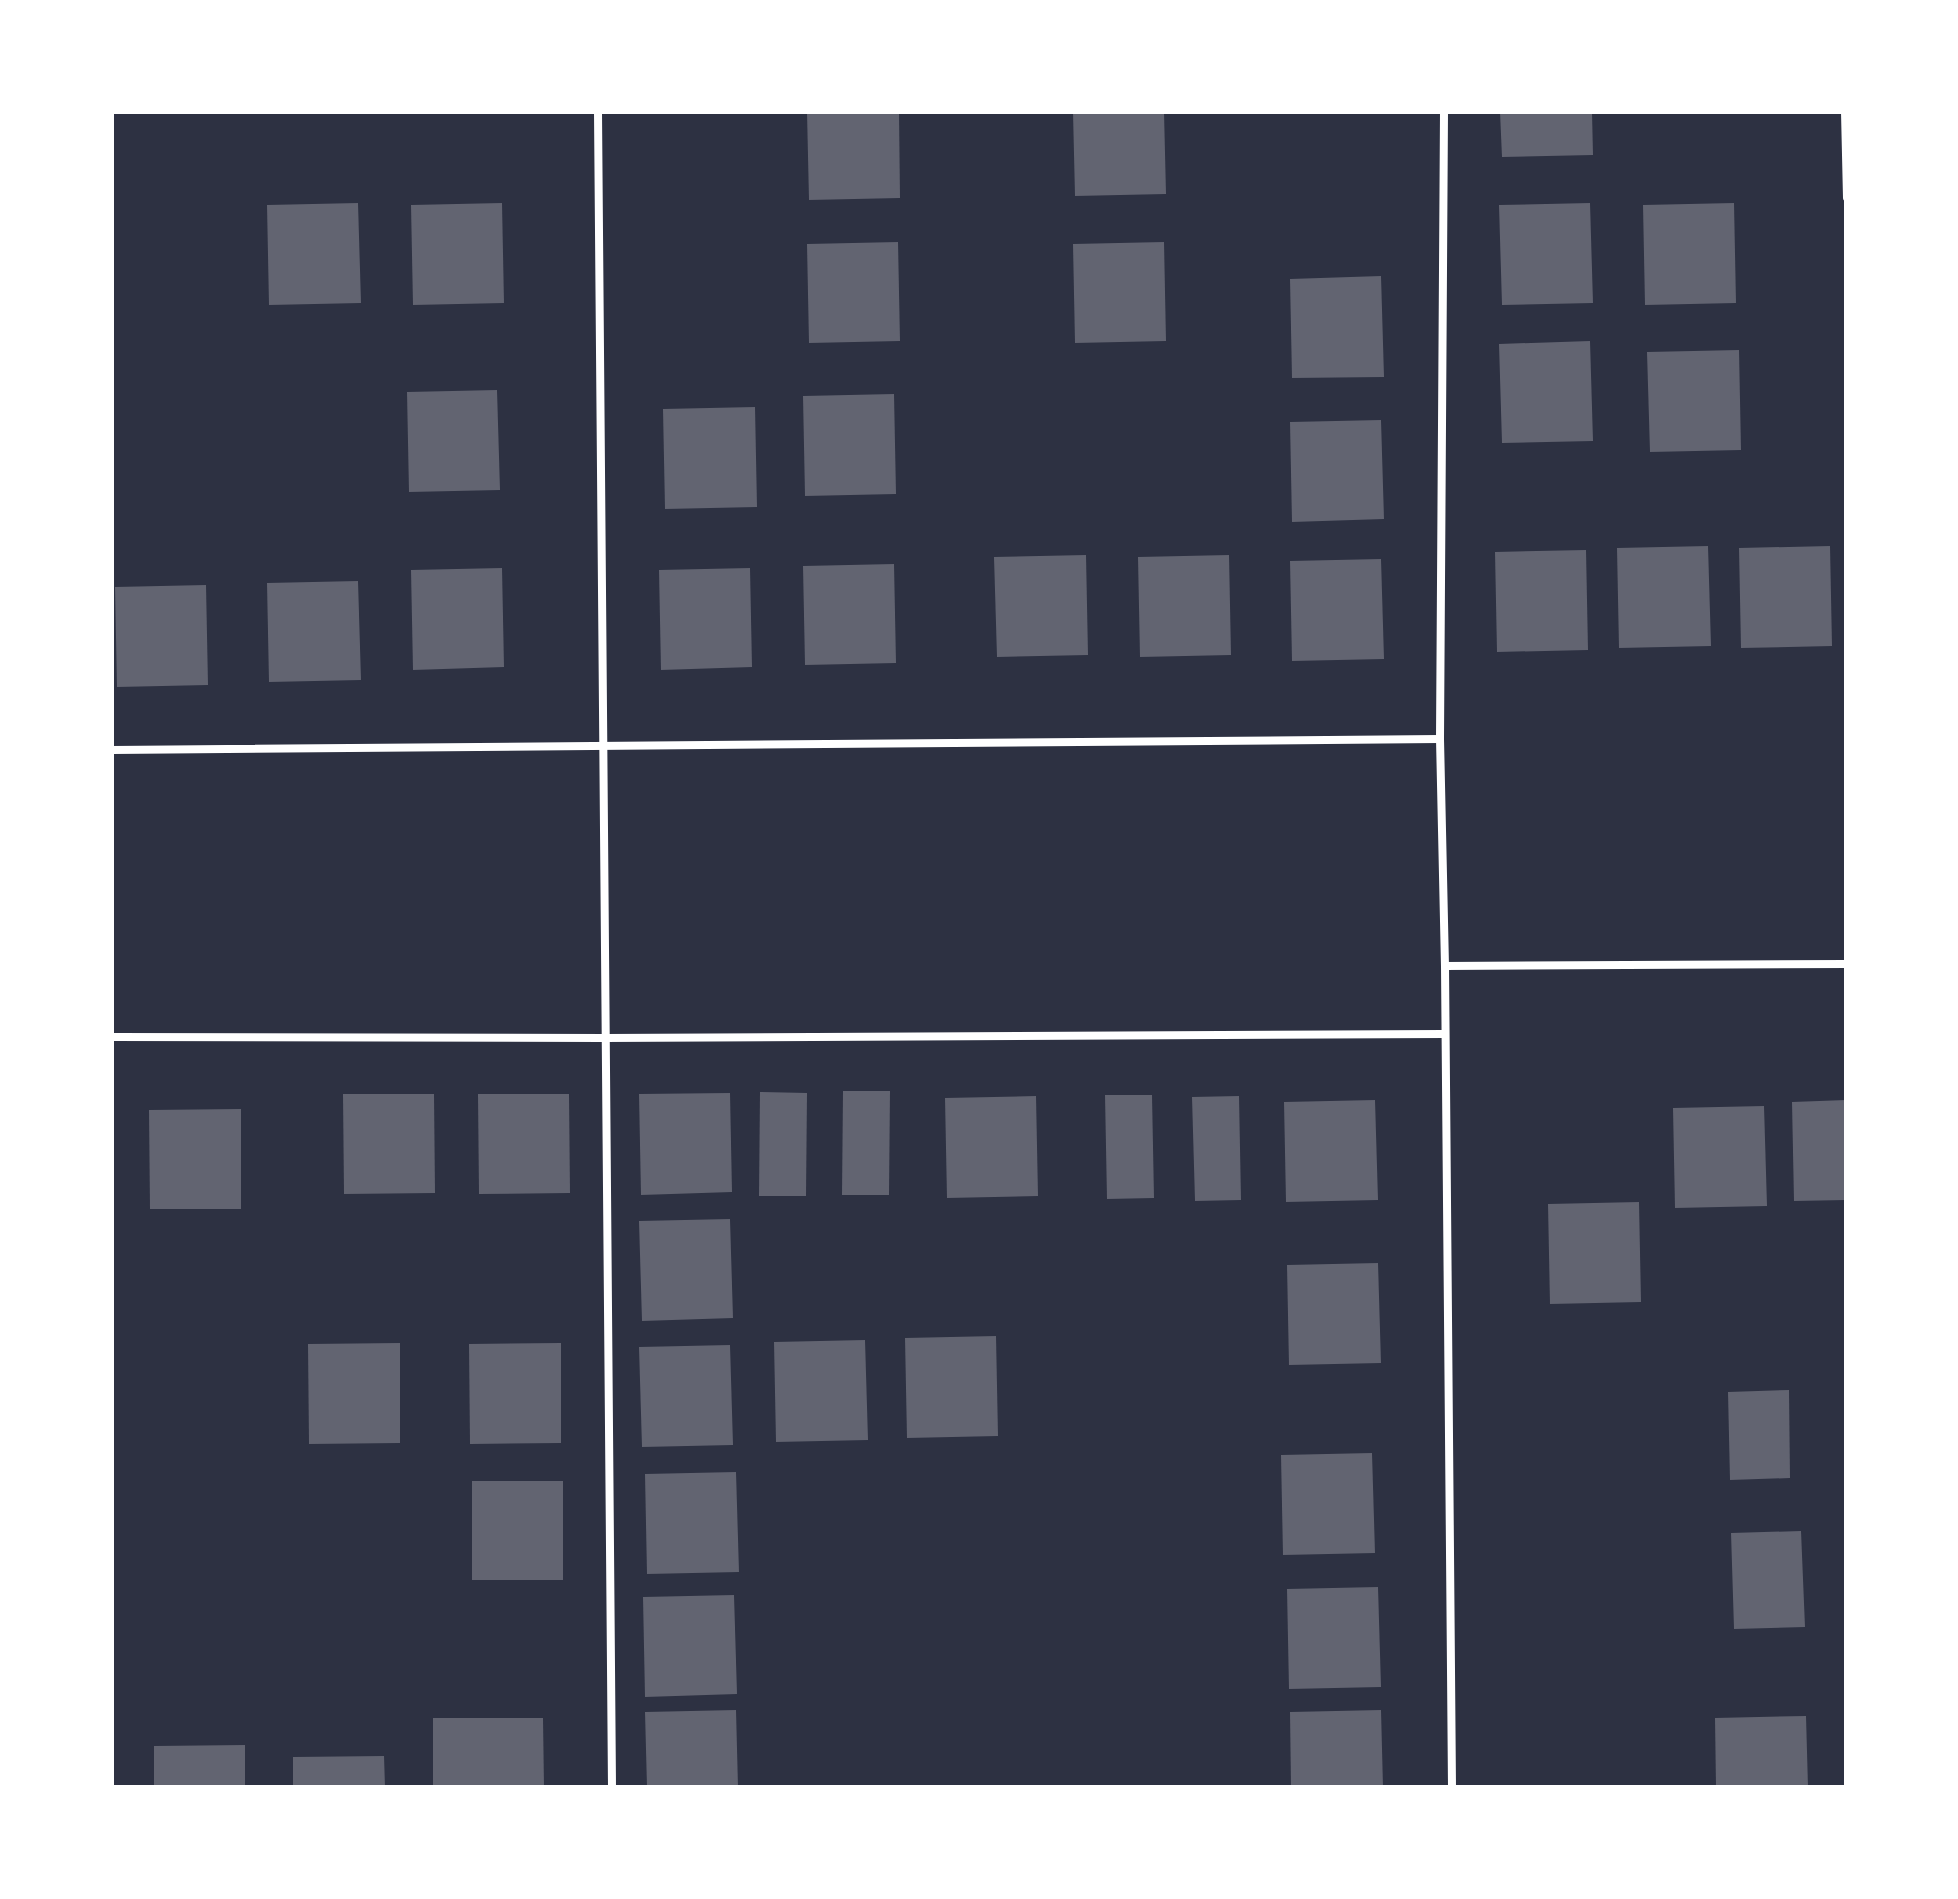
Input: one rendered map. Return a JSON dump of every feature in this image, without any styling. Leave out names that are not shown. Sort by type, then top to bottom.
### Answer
[{"type":"street","points":[[598,112],[612,1787]]},
{"type":"street","points":[[1444,112],[1440,739],[1445,966],[1452,1787]]},
{"type":"street","points":[[112,750],[1440,739]]},
{"type":"street","points":[[1445,966],[1846,964]]},
{"type":"street","points":[[112,1037],[1444,1034]]},
{"type":"lane","points":[[1844,112],[1846,198]]},
{"type":"building","points":[[807,112],[899,112],[900,198],[809,200]]},
{"type":"building","points":[[1073,112],[1164,112],[1166,194],[1075,196]]},
{"type":"building","points":[[1500,112],[1592,112],[1593,155],[1502,157]]},
{"type":"building","points":[[358,203],[361,303],[269,305],[267,205]]},
{"type":"building","points":[[502,203],[504,303],[413,305],[411,205]]},
{"type":"building","points":[[1590,203],[1593,303],[1502,305],[1499,205]]},
{"type":"building","points":[[1734,203],[1736,303],[1645,305],[1643,205]]},
{"type":"building","points":[[898,242],[900,341],[809,343],[807,244]]},
{"type":"building","points":[[1164,242],[1166,341],[1075,343],[1073,244]]},
{"type":"building","points":[[1381,276],[1384,377],[1292,378],[1290,279]]},
{"type":"building","points":[[1590,341],[1593,441],[1502,443],[1499,344]]},
{"type":"building","points":[[1739,350],[1741,450],[1650,452],[1647,352]]},
{"type":"building","points":[[497,390],[500,490],[409,492],[407,392]]},
{"type":"building","points":[[894,394],[896,494],[805,496],[803,396]]},
{"type":"building","points":[[755,407],[757,507],[665,509],[663,409]]},
{"type":"building","points":[[1381,420],[1384,519],[1292,522],[1290,422]]},
{"type":"building","points":[[1708,546],[1711,646],[1619,648],[1617,548]]},
{"type":"building","points":[[1830,546],[1832,646],[1741,648],[1739,548]]},
{"type":"building","points":[[1586,550],[1588,650],[1497,652],[1495,552]]},
{"type":"building","points":[[1086,555],[1088,655],[997,657],[994,557]]},
{"type":"building","points":[[1229,555],[1231,655],[1140,657],[1138,557]]},
{"type":"building","points":[[1381,559],[1384,659],[1292,661],[1290,561]]},
{"type":"building","points":[[894,564],[896,663],[805,665],[803,566]]},
{"type":"building","points":[[502,568],[504,667],[413,670],[411,570]]},
{"type":"building","points":[[750,568],[752,667],[661,670],[659,570]]},
{"type":"building","points":[[358,581],[361,680],[269,682],[267,583]]},
{"type":"building","points":[[206,585],[208,685],[117,687],[115,587]]},
{"type":"building","points":[[843,1091],[890,1091],[889,1195],[842,1195]]},
{"type":"building","points":[[760,1092],[807,1093],[806,1196],[759,1196]]},
{"type":"building","points":[[730,1093],[732,1192],[641,1195],[639,1094]]},
{"type":"building","points":[[343,1094],[434,1094],[435,1193],[344,1194]]},
{"type":"building","points":[[478,1094],[569,1094],[570,1193],[479,1194]]},
{"type":"building","points":[[1105,1095],[1152,1095],[1154,1198],[1107,1199]]},
{"type":"building","points":[[1036,1096],[1038,1196],[947,1198],[945,1098]]},
{"type":"building","points":[[1239,1096],[1241,1200],[1195,1201],[1192,1097]]},
{"type":"building","points":[[1375,1100],[1378,1200],[1286,1202],[1284,1102]]},
{"type":"building","points":[[1846,1100],[1846,1200],[1794,1201],[1792,1102]]},
{"type":"building","points":[[1764,1106],[1767,1206],[1675,1208],[1673,1108]]},
{"type":"building","points":[[241,1109],[241,1209],[150,1209],[149,1110]]},
{"type":"building","points":[[1639,1202],[1641,1302],[1550,1304],[1548,1204]]},
{"type":"building","points":[[730,1219],[733,1318],[642,1321],[639,1221]]},
{"type":"building","points":[[1378,1263],[1381,1363],[1289,1365],[1287,1265]]},
{"type":"building","points":[[996,1336],[998,1436],[907,1438],[905,1338]]},
{"type":"building","points":[[865,1340],[868,1440],[776,1442],[774,1342]]},
{"type":"building","points":[[400,1343],[400,1443],[309,1444],[308,1344]]},
{"type":"building","points":[[561,1343],[561,1443],[470,1444],[469,1344]]},
{"type":"building","points":[[730,1345],[733,1445],[642,1447],[639,1347]]},
{"type":"building","points":[[1789,1390],[1790,1478],[1730,1480],[1728,1392]]},
{"type":"building","points":[[1372,1453],[1375,1553],[1283,1555],[1281,1455]]},
{"type":"building","points":[[736,1472],[739,1572],[647,1574],[645,1474]]},
{"type":"building","points":[[472,1481],[563,1481],[563,1580],[472,1580]]},
{"type":"building","points":[[1801,1531],[1805,1627],[1734,1629],[1731,1533]]},
{"type":"building","points":[[1378,1587],[1381,1687],[1289,1689],[1287,1589]]},
{"type":"building","points":[[734,1595],[737,1694],[645,1697],[643,1597]]},
{"type":"building","points":[[736,1710],[738,1787],[647,1787],[645,1712]]},
{"type":"building","points":[[1381,1710],[1383,1787],[1291,1787],[1290,1712]]},
{"type":"building","points":[[1806,1716],[1808,1787],[1716,1787],[1715,1718]]},
{"type":"building","points":[[433,1718],[543,1718],[544,1787],[433,1787]]},
{"type":"building","points":[[245,1745],[245,1787],[154,1787],[154,1746]]},
{"type":"building","points":[[384,1756],[385,1787],[293,1787],[293,1757]]}]
